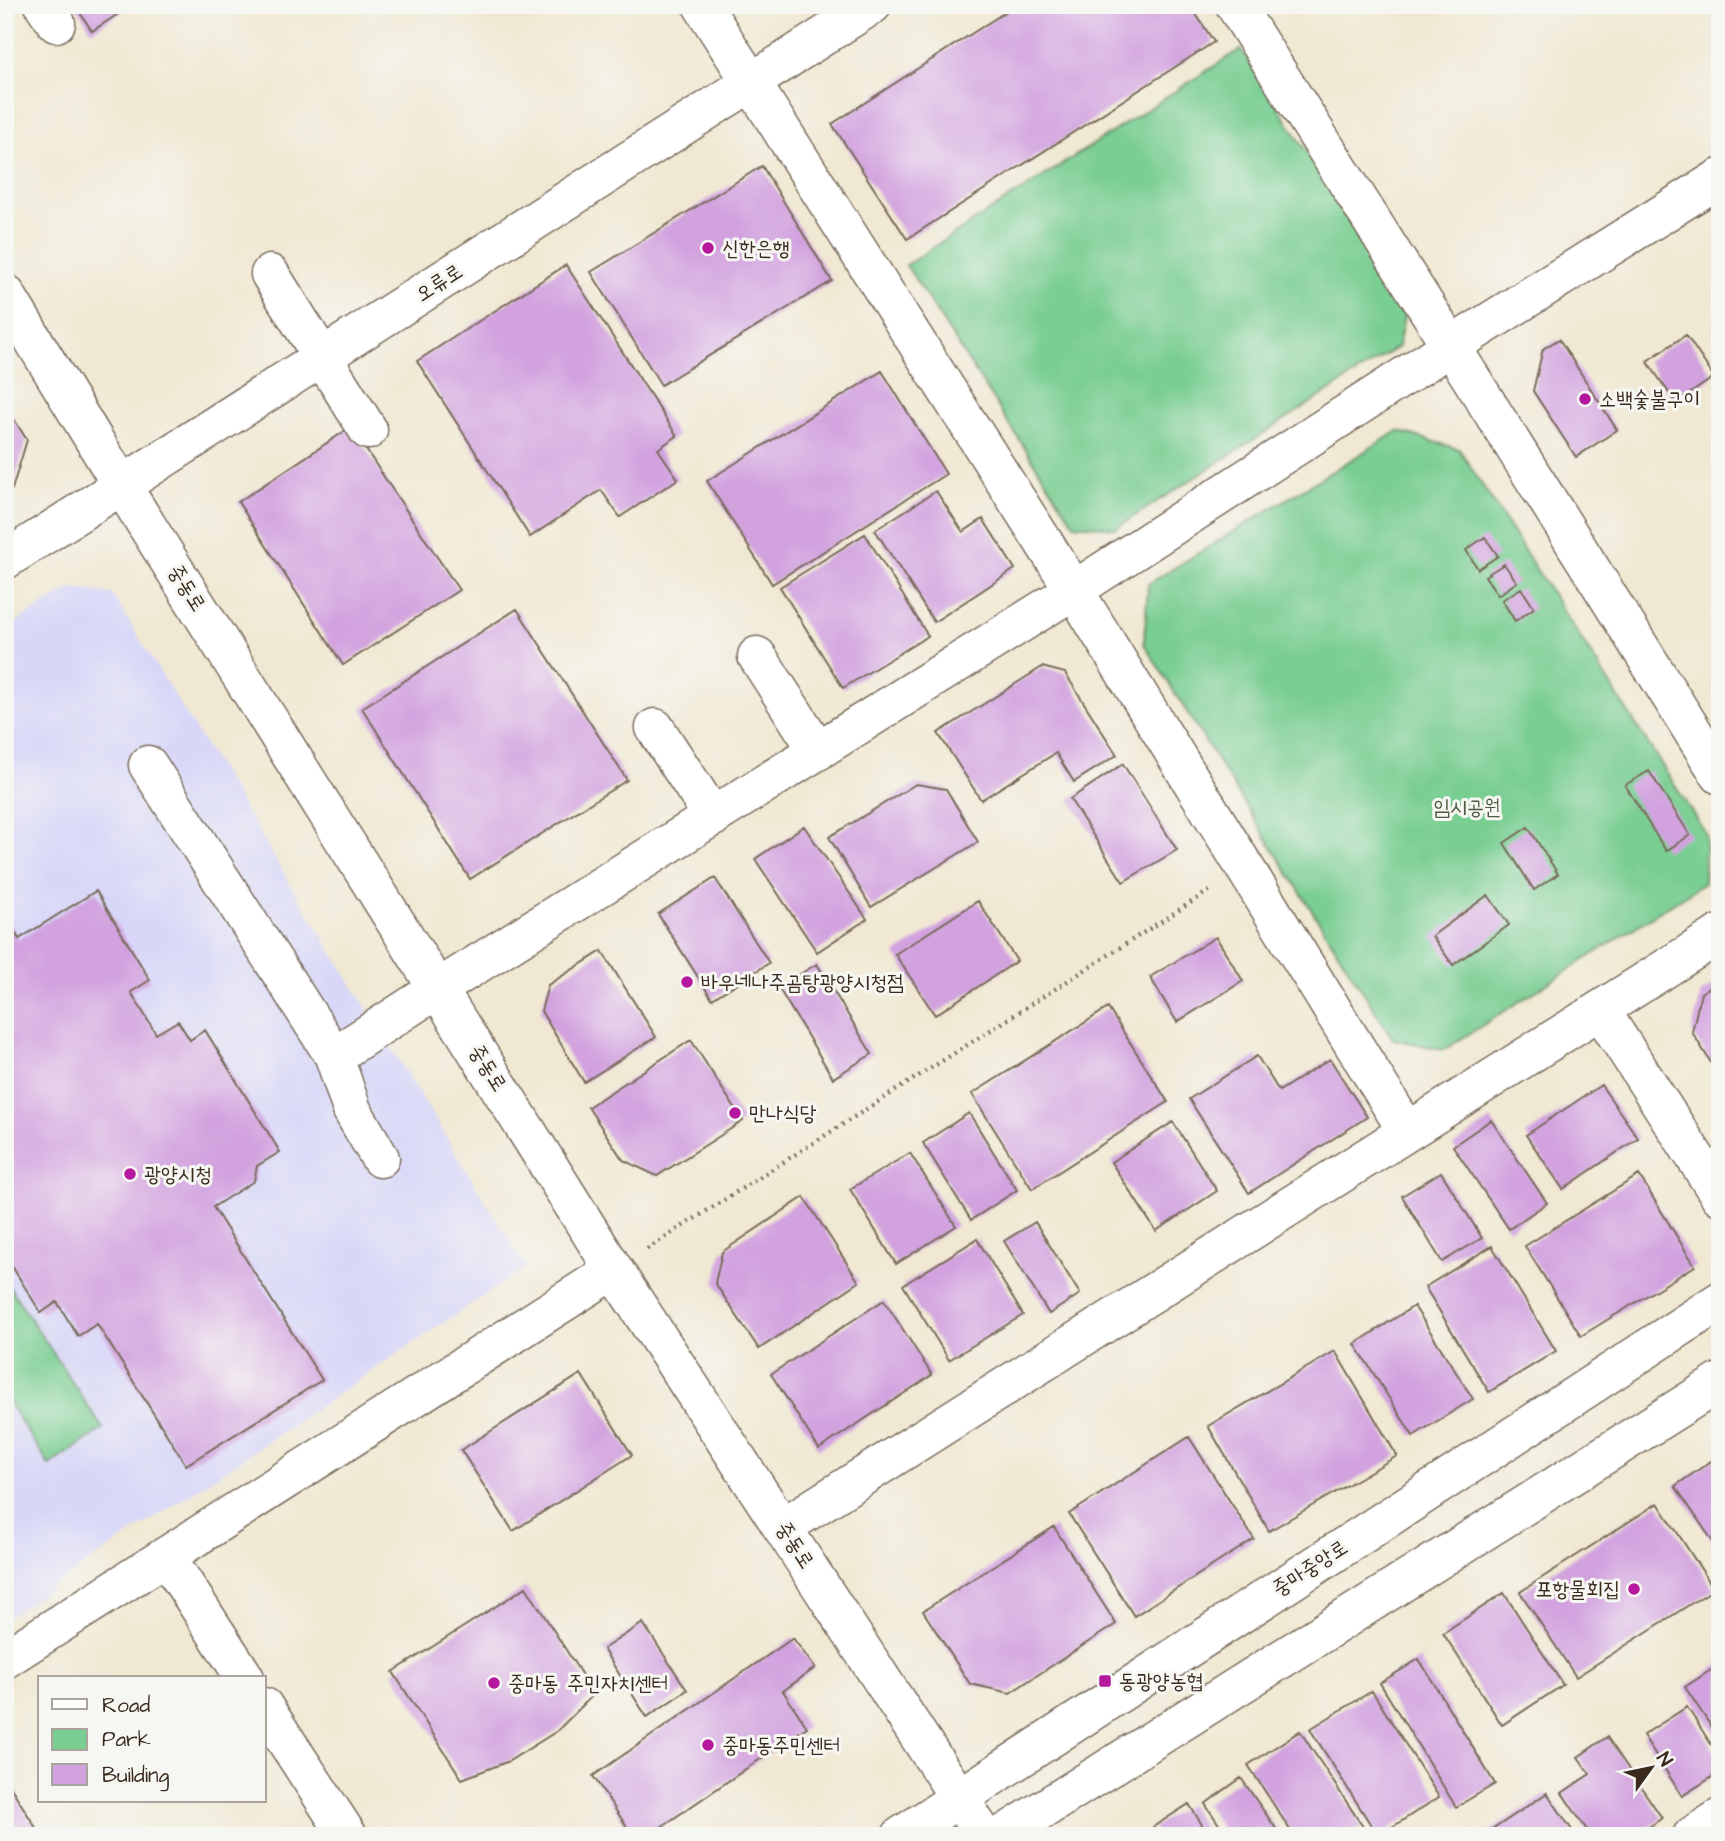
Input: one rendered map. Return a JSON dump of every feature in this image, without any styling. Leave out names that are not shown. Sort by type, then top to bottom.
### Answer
[{"type":"street","points":[[702,5],[1074,590],[1407,1131]]},
{"type":"street","name":"오류로","points":[[5,560],[872,5]]},
{"type":"street","points":[[1235,5],[1720,775]]},
{"type":"street","points":[[334,1056],[1074,590],[1451,346],[1720,178]]},
{"type":"street","points":[[270,274],[368,429]]},
{"type":"street","name":"중동로","points":[[5,293],[122,486],[614,1270],[984,1836]]},
{"type":"street","points":[[757,656],[818,751]]},
{"type":"street","points":[[655,728],[713,817]]},
{"type":"street","points":[[148,765],[334,1056],[352,1110],[380,1158]]},
{"type":"street","points":[[783,1527],[1720,934]]},
{"type":"street","points":[[1601,1011],[1720,1196]]},
{"type":"street","points":[[5,1658],[614,1270]]},
{"type":"street","name":"중마중앙로","points":[[901,1836],[1720,1301]]},
{"type":"street","points":[[1000,1836],[1720,1382]]},
{"type":"street","points":[[166,1556],[244,1676]]},
{"type":"street","points":[[266,1710],[348,1836]]},
{"type":"street","points":[[1692,1836],[1720,1818]]},
{"type":"path","points":[[614,1270],[1245,868]]},
{"type":"shaded area","name":"광양시청","points":[[71,588],[112,594],[526,1267],[5,1619],[5,629]]},
{"type":"green space","points":[[1241,49],[1406,307],[1398,347],[1116,528],[1074,524],[906,265]]},
{"type":"green space","name":"임시공원","points":[[1398,431],[1459,449],[1706,834],[1704,883],[1444,1050],[1393,1039],[1144,644],[1148,584]]},
{"type":"green space","points":[[5,1280],[103,1429],[49,1465],[5,1397]]},
{"type":"building","points":[[75,5],[132,5],[92,31]]},
{"type":"building","points":[[1016,5],[1190,5],[1214,42],[907,239],[832,124]]},
{"type":"building","points":[[762,166],[832,281],[661,385],[591,272]]},
{"type":"building","points":[[566,265],[677,436],[658,449],[678,479],[620,517],[601,490],[530,537],[417,361]]},
{"type":"building","points":[[1686,335],[1714,377],[1676,403],[1647,361]]},
{"type":"building","points":[[1559,339],[1617,430],[1576,457],[1533,391],[1543,349]]},
{"type":"building","points":[[882,371],[946,474],[772,584],[707,481]]},
{"type":"building","points":[[5,405],[27,440],[12,489],[5,493]]},
{"type":"building","points":[[351,427],[459,590],[343,665],[238,502]]},
{"type":"building","points":[[936,491],[963,532],[983,519],[1015,569],[934,622],[875,530]]},
{"type":"building","points":[[865,534],[928,636],[843,688],[780,587]]},
{"type":"building","points":[[1485,537],[1498,556],[1478,569],[1466,550]]},
{"type":"building","points":[[1504,564],[1517,582],[1498,595],[1485,576]]},
{"type":"building","points":[[1521,588],[1534,608],[1515,621],[1502,600]]},
{"type":"building","points":[[517,609],[627,780],[470,879],[362,708]]},
{"type":"building","points":[[1042,667],[1065,673],[1117,755],[1074,782],[1056,753],[981,800],[938,733]]},
{"type":"building","points":[[1123,764],[1177,850],[1123,882],[1070,799]]},
{"type":"building","points":[[1649,771],[1690,835],[1666,851],[1625,785]]},
{"type":"building","points":[[916,784],[946,789],[978,842],[871,907],[829,837]]},
{"type":"building","points":[[804,826],[867,919],[817,952],[755,859]]},
{"type":"building","points":[[1528,827],[1558,874],[1534,890],[1504,843]]},
{"type":"building","points":[[715,878],[769,963],[712,999],[658,914]]},
{"type":"building","name":"광양시청","points":[[96,891],[150,980],[131,992],[156,1034],[178,1021],[190,1040],[205,1030],[280,1152],[257,1166],[254,1181],[213,1207],[322,1380],[186,1465],[97,1324],[78,1336],[57,1302],[41,1313],[5,1255],[5,916],[19,939]]},
{"type":"building","points":[[1488,895],[1509,925],[1453,965],[1432,936]]},
{"type":"building","points":[[978,901],[1017,961],[935,1015],[895,954]]},
{"type":"building","points":[[1216,937],[1243,981],[1177,1022],[1150,977]]},
{"type":"building","points":[[602,951],[656,1037],[584,1082],[541,1011],[548,985]]},
{"type":"building","points":[[817,964],[872,1054],[833,1078],[778,987]]},
{"type":"building","points":[[1720,981],[1720,1077],[1692,1032],[1701,993]]},
{"type":"building","points":[[1108,1008],[1168,1102],[1032,1189],[972,1094]]},
{"type":"building","points":[[691,1040],[743,1121],[657,1176],[623,1160],[588,1107]]},
{"type":"building","points":[[1257,1056],[1279,1091],[1330,1059],[1367,1117],[1249,1193],[1189,1099]]},
{"type":"building","points":[[1601,1085],[1638,1138],[1563,1189],[1526,1135]]},
{"type":"building","points":[[969,1113],[1017,1190],[971,1220],[923,1143]]},
{"type":"building","points":[[1491,1120],[1547,1203],[1509,1229],[1453,1146]]},
{"type":"building","points":[[1173,1122],[1217,1191],[1156,1231],[1111,1162]]},
{"type":"building","points":[[910,1153],[956,1226],[896,1264],[850,1189]]},
{"type":"building","points":[[1441,1172],[1482,1238],[1442,1262],[1402,1196]]},
{"type":"building","points":[[1639,1175],[1695,1266],[1581,1336],[1525,1246]]},
{"type":"building","points":[[804,1197],[859,1282],[759,1349],[715,1283],[722,1252]]},
{"type":"building","points":[[1035,1222],[1080,1294],[1049,1314],[1004,1241]]},
{"type":"building","points":[[977,1239],[1023,1315],[949,1360],[903,1285]]},
{"type":"building","points":[[1492,1246],[1556,1351],[1489,1392],[1425,1287]]},
{"type":"building","points":[[884,1300],[932,1375],[819,1449],[771,1374]]},
{"type":"building","points":[[1414,1306],[1473,1399],[1413,1436],[1355,1344]]},
{"type":"building","points":[[1335,1351],[1397,1456],[1269,1531],[1208,1426]]},
{"type":"building","points":[[581,1374],[632,1455],[513,1531],[461,1450]]},
{"type":"building","points":[[1189,1437],[1254,1539],[1134,1616],[1069,1514]]},
{"type":"building","points":[[1720,1455],[1720,1552],[1675,1486]]},
{"type":"building","points":[[1658,1503],[1714,1589],[1576,1677],[1520,1592]]},
{"type":"building","points":[[1054,1527],[1116,1624],[1010,1693],[970,1684],[923,1611]]},
{"type":"building","name":"중마동 주민자치센터","points":[[526,1587],[594,1694],[557,1731],[509,1761],[462,1779],[393,1672]]},
{"type":"building","points":[[1504,1593],[1563,1685],[1502,1725],[1443,1633]]},
{"type":"building","points":[[643,1623],[687,1690],[647,1717],[603,1649]]},
{"type":"building","name":"중마동주민센터","points":[[793,1638],[815,1668],[783,1691],[807,1727],[648,1836],[633,1836],[593,1776]]},
{"type":"building","points":[[1419,1659],[1495,1784],[1456,1807],[1380,1683]]},
{"type":"building","points":[[1720,1664],[1720,1740],[1685,1687]]},
{"type":"building","points":[[1372,1691],[1439,1797],[1378,1836],[1310,1729]]},
{"type":"building","points":[[1687,1707],[1720,1758],[1720,1772],[1682,1796],[1643,1735]]},
{"type":"building","points":[[1300,1731],[1363,1827],[1350,1836],[1294,1836],[1248,1765]]},
{"type":"building","points":[[1607,1737],[1662,1818],[1636,1836],[1591,1836],[1562,1793],[1590,1774],[1578,1757]]},
{"type":"building","points":[[5,1778],[41,1836],[5,1836]]},
{"type":"building","points":[[1241,1778],[1281,1836],[1227,1836],[1205,1804]]},
{"type":"building","points":[[1547,1793],[1576,1836],[1483,1836]]},
{"type":"building","points":[[1189,1804],[1209,1836],[1159,1836],[1153,1827]]},
{"type":"place","name":"신한은행","points":[[708,248]]},
{"type":"place","name":"소백숯불구이","points":[[1585,399]]},
{"type":"place","name":"바우네나주곰탕광양시청점","points":[[687,982]]},
{"type":"place","name":"만나식당","points":[[735,1113]]},
{"type":"place","name":"광양시청","points":[[130,1174]]},
{"type":"place","name":"포항물회집","points":[[1634,1589]]},
{"type":"place","name":"동광양농협","points":[[1105,1681]]},
{"type":"place","name":"중마동 주민자치센터","points":[[494,1683]]},
{"type":"place","name":"중마동주민센터","points":[[708,1745]]}]
